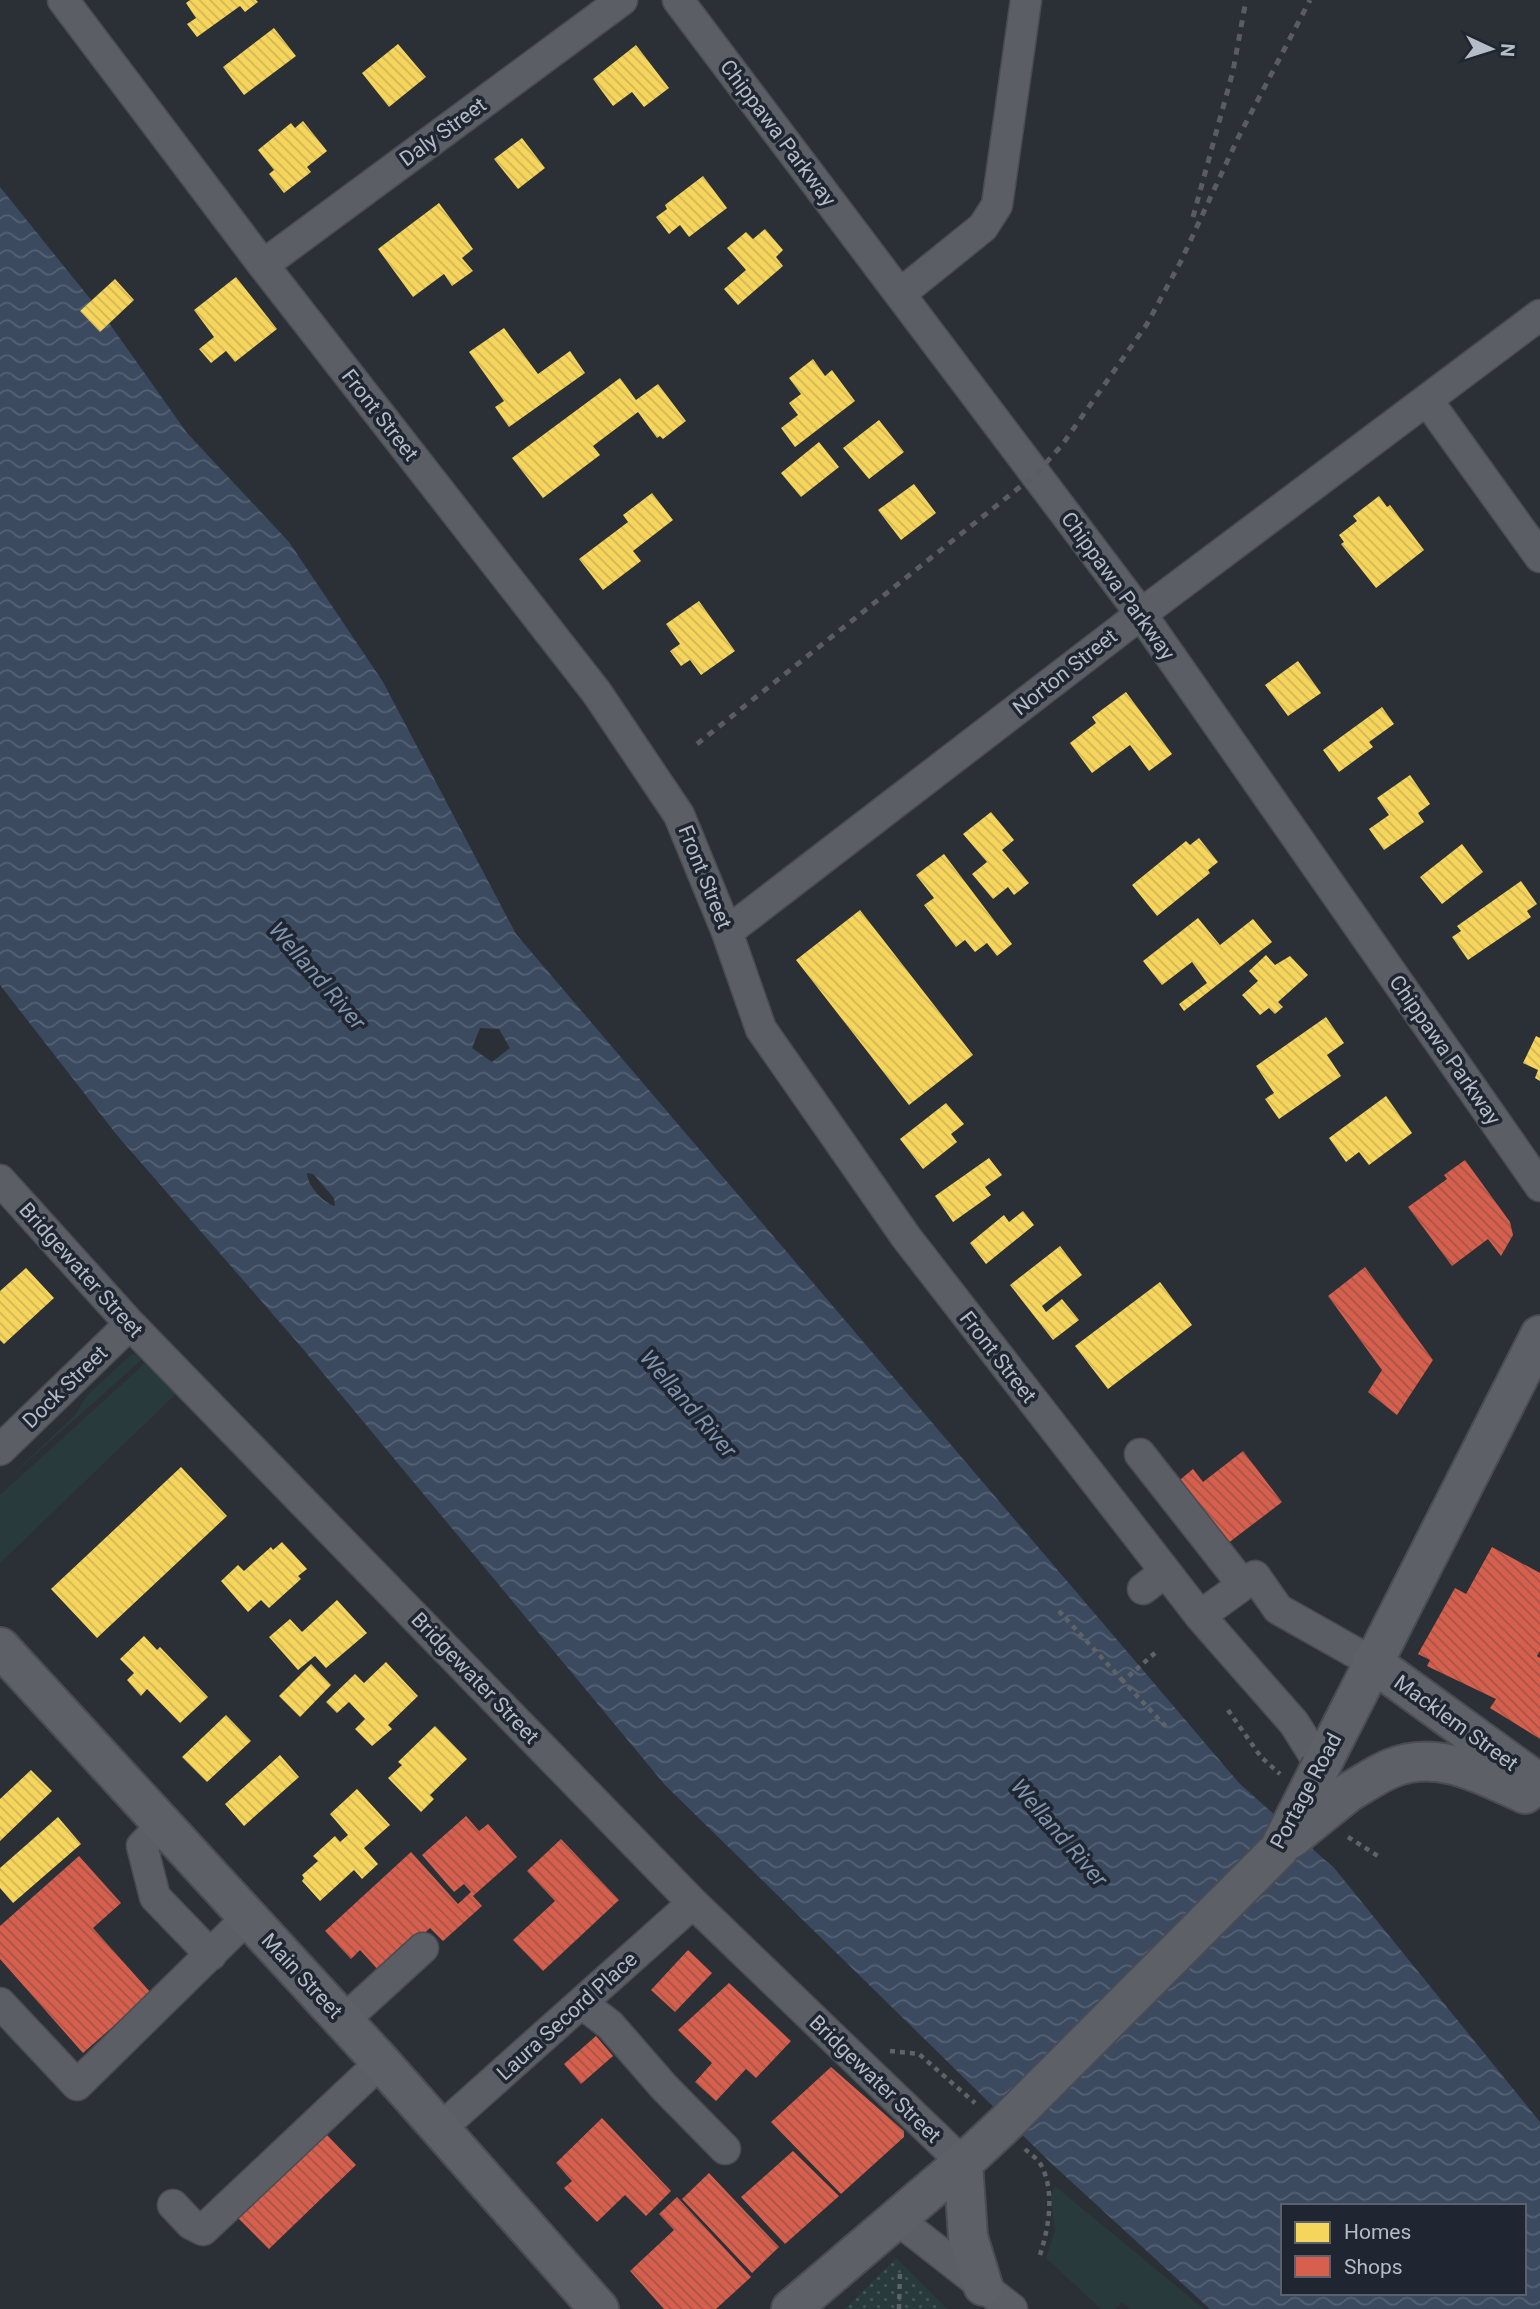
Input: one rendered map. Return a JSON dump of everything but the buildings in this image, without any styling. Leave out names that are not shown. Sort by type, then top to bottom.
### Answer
[{"type":"main road","name":"Portage Road","points":[[791,2309],[969,2157],[1279,1849],[1540,1335]]},
{"type":"main road","name":"Main Street","points":[[0,1647],[441,2128],[599,2309]]},
{"type":"main road","name":"Macklem Street","points":[[1372,1662],[1540,1784]]},
{"type":"main road","points":[[1279,1849],[1349,1792],[1392,1768],[1426,1760],[1462,1766],[1540,1802]]},
{"type":"main road","points":[[969,2157],[968,2237],[998,2298]]},
{"type":"street","name":"Front Street","points":[[63,0],[263,265],[597,693],[679,815],[727,932],[761,1029],[906,1237],[1154,1581],[1200,1616],[1294,1723],[1321,1766]]},
{"type":"street","name":"Daly Street","points":[[263,265],[622,0]]},
{"type":"street","name":"Chippawa Parkway","points":[[678,0],[1141,614],[1540,1186]]},
{"type":"street","points":[[900,294],[983,227],[998,205],[1026,0]]},
{"type":"street","name":"Norton Street","points":[[727,932],[1141,614],[1540,315]]},
{"type":"street","points":[[1427,400],[1540,557]]},
{"type":"street","name":"Bridgewater Street","points":[[0,1181],[130,1324],[693,1903],[969,2157]]},
{"type":"street","name":"Dock Street","points":[[0,1450],[130,1324]]},
{"type":"street","points":[[1140,1454],[1243,1585]]},
{"type":"street","points":[[1200,1616],[1255,1576],[1278,1608],[1372,1662]]},
{"type":"street","points":[[163,1824],[142,1846],[155,1897],[211,1955]]},
{"type":"street","name":"Laura Secord Place","points":[[441,2128],[693,1903]]},
{"type":"street","points":[[0,2003],[77,2085],[248,1917]]},
{"type":"street","points":[[343,2021],[423,1948]]},
{"type":"street","points":[[583,2004],[610,2025],[664,2087],[725,2149]]},
{"type":"street","points":[[173,2205],[191,2224],[204,2230],[381,2062]]},
{"type":"street","points":[[897,2219],[998,2298]]},
{"type":"path","points":[[1059,1611],[1169,1730]]},
{"type":"path","points":[[1124,1681],[1155,1653]]},
{"type":"path","points":[[899,2309],[900,2270]]},
{"type":"shaded area","points":[[132,1354],[148,1354],[0,1486],[76,1414],[87,1395]]},
{"type":"shaded area","points":[[153,1356],[181,1389],[0,1563],[0,1495]]},
{"type":"shaded area","points":[[1055,2186],[1204,2309],[1131,2309],[1122,2302],[1115,2309],[1101,2309],[1046,2258],[1055,2231],[1051,2196]]},
{"type":"shaded area","points":[[896,2258],[947,2309],[845,2309]]},
{"type":"water","name":"Welland River","points":[[0,187],[104,316],[187,433],[289,542],[383,682],[516,934],[1239,1783],[1335,1869],[1540,2122],[1540,2309],[1210,2309],[1051,2163],[665,1785],[303,1349],[116,1134],[0,985]],"holes":[[[480,1028],[499,1029],[510,1048],[492,1062],[472,1048]],[[307,1173],[313,1174],[334,1198],[335,1206],[313,1188]]]},
{"type":"railway","points":[[1193,217],[1233,71],[1246,0]]},
{"type":"railway","points":[[697,744],[1035,475],[1062,445],[1147,324],[1181,261],[1238,138],[1310,0]]}]
